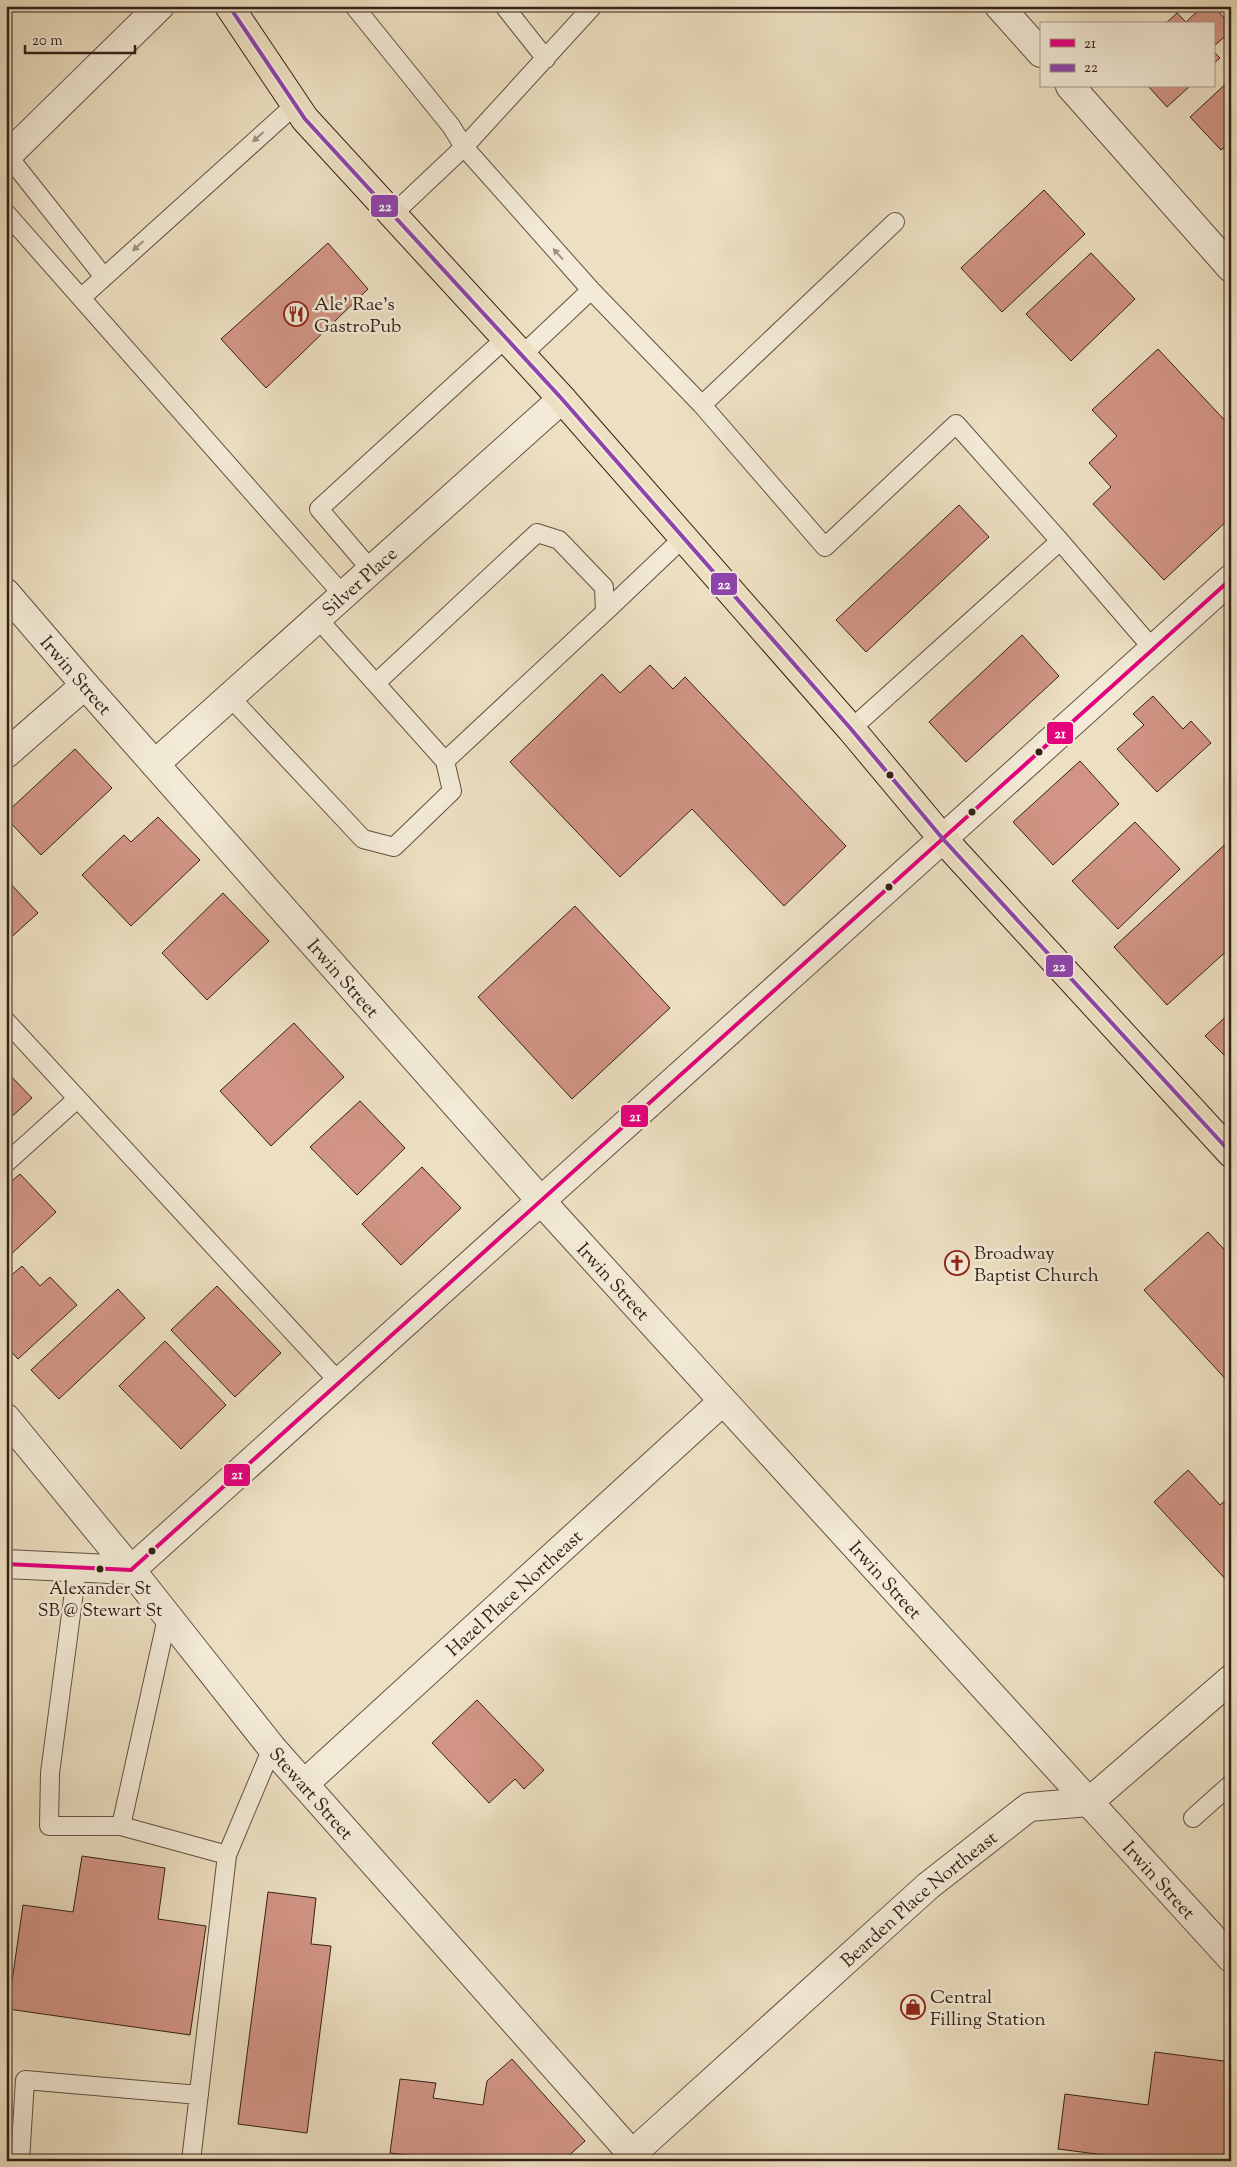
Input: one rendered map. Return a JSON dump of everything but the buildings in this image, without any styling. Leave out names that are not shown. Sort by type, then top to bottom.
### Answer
[{"type":"main road","points":[[229,6],[305,119],[562,399],[851,729],[943,839],[1231,1153]]},
{"type":"street","points":[[7,156],[160,6]]},
{"type":"street","points":[[1000,6],[1040,52]]},
{"type":"street","points":[[1072,88],[1231,268]]},
{"type":"street","name":"Silver Place","points":[[155,764],[562,399]]},
{"type":"street","points":[[6,1564],[131,1570],[1231,579]]},
{"type":"street","name":"Irwin Street","points":[[6,593],[541,1201],[1231,1958]]},
{"type":"street","points":[[6,754],[85,685]]},
{"type":"street","name":"Hazel Place Northeast","points":[[304,1784],[723,1401]]},
{"type":"street","name":"Stewart Street","points":[[6,1418],[131,1570],[167,1618],[272,1748],[632,2157]]},
{"type":"street","points":[[1089,1802],[1231,1679]]},
{"type":"street","name":"Bearden Place Northeast","points":[[632,2157],[928,1886],[1029,1807],[1089,1802]]},
{"type":"lane","points":[[354,6],[451,126],[464,147],[591,290],[702,405],[825,547],[956,424],[1153,649]]},
{"type":"lane","points":[[504,6],[546,59]]},
{"type":"lane","points":[[392,215],[464,147],[593,6]]},
{"type":"lane","points":[[81,298],[295,104]]},
{"type":"lane","points":[[7,156],[104,278]]},
{"type":"lane","points":[[6,213],[343,595]]},
{"type":"lane","points":[[702,405],[895,222]]},
{"type":"lane","points":[[372,571],[319,509],[514,347],[591,290]]},
{"type":"lane","points":[[376,683],[537,533],[559,540],[604,587],[605,612]]},
{"type":"lane","points":[[445,760],[683,538]]},
{"type":"lane","points":[[851,729],[1060,542]]},
{"type":"lane","points":[[230,697],[363,839],[394,847],[452,791],[445,760],[318,618]]},
{"type":"lane","points":[[6,1021],[339,1382]]},
{"type":"lane","points":[[6,1162],[77,1099]]},
{"type":"lane","points":[[77,1568],[50,1773],[50,1826],[121,1826],[227,1855]]},
{"type":"lane","points":[[121,1826],[167,1618]]},
{"type":"lane","points":[[191,2161],[227,1855],[272,1748]]},
{"type":"lane","points":[[1194,1818],[1231,1784]]},
{"type":"lane","points":[[20,2161],[25,2080],[199,2095]]},
{"type":"transit line","name":"22","points":[[229,6],[305,119],[562,399],[851,729],[943,839],[1231,1153]]},
{"type":"transit line","name":"21","points":[[6,1564],[131,1570],[1231,579]]},
{"type":"place","name":"Ale' Rae’s GastroPub","points":[[296,314]]},
{"type":"place","name":"Broadway Baptist Church","points":[[957,1263]]},
{"type":"place","name":"Alexander St SB @ Stewart St","points":[[100,1569]]},
{"type":"place","name":"Central Filling Station","points":[[913,2007]]}]
